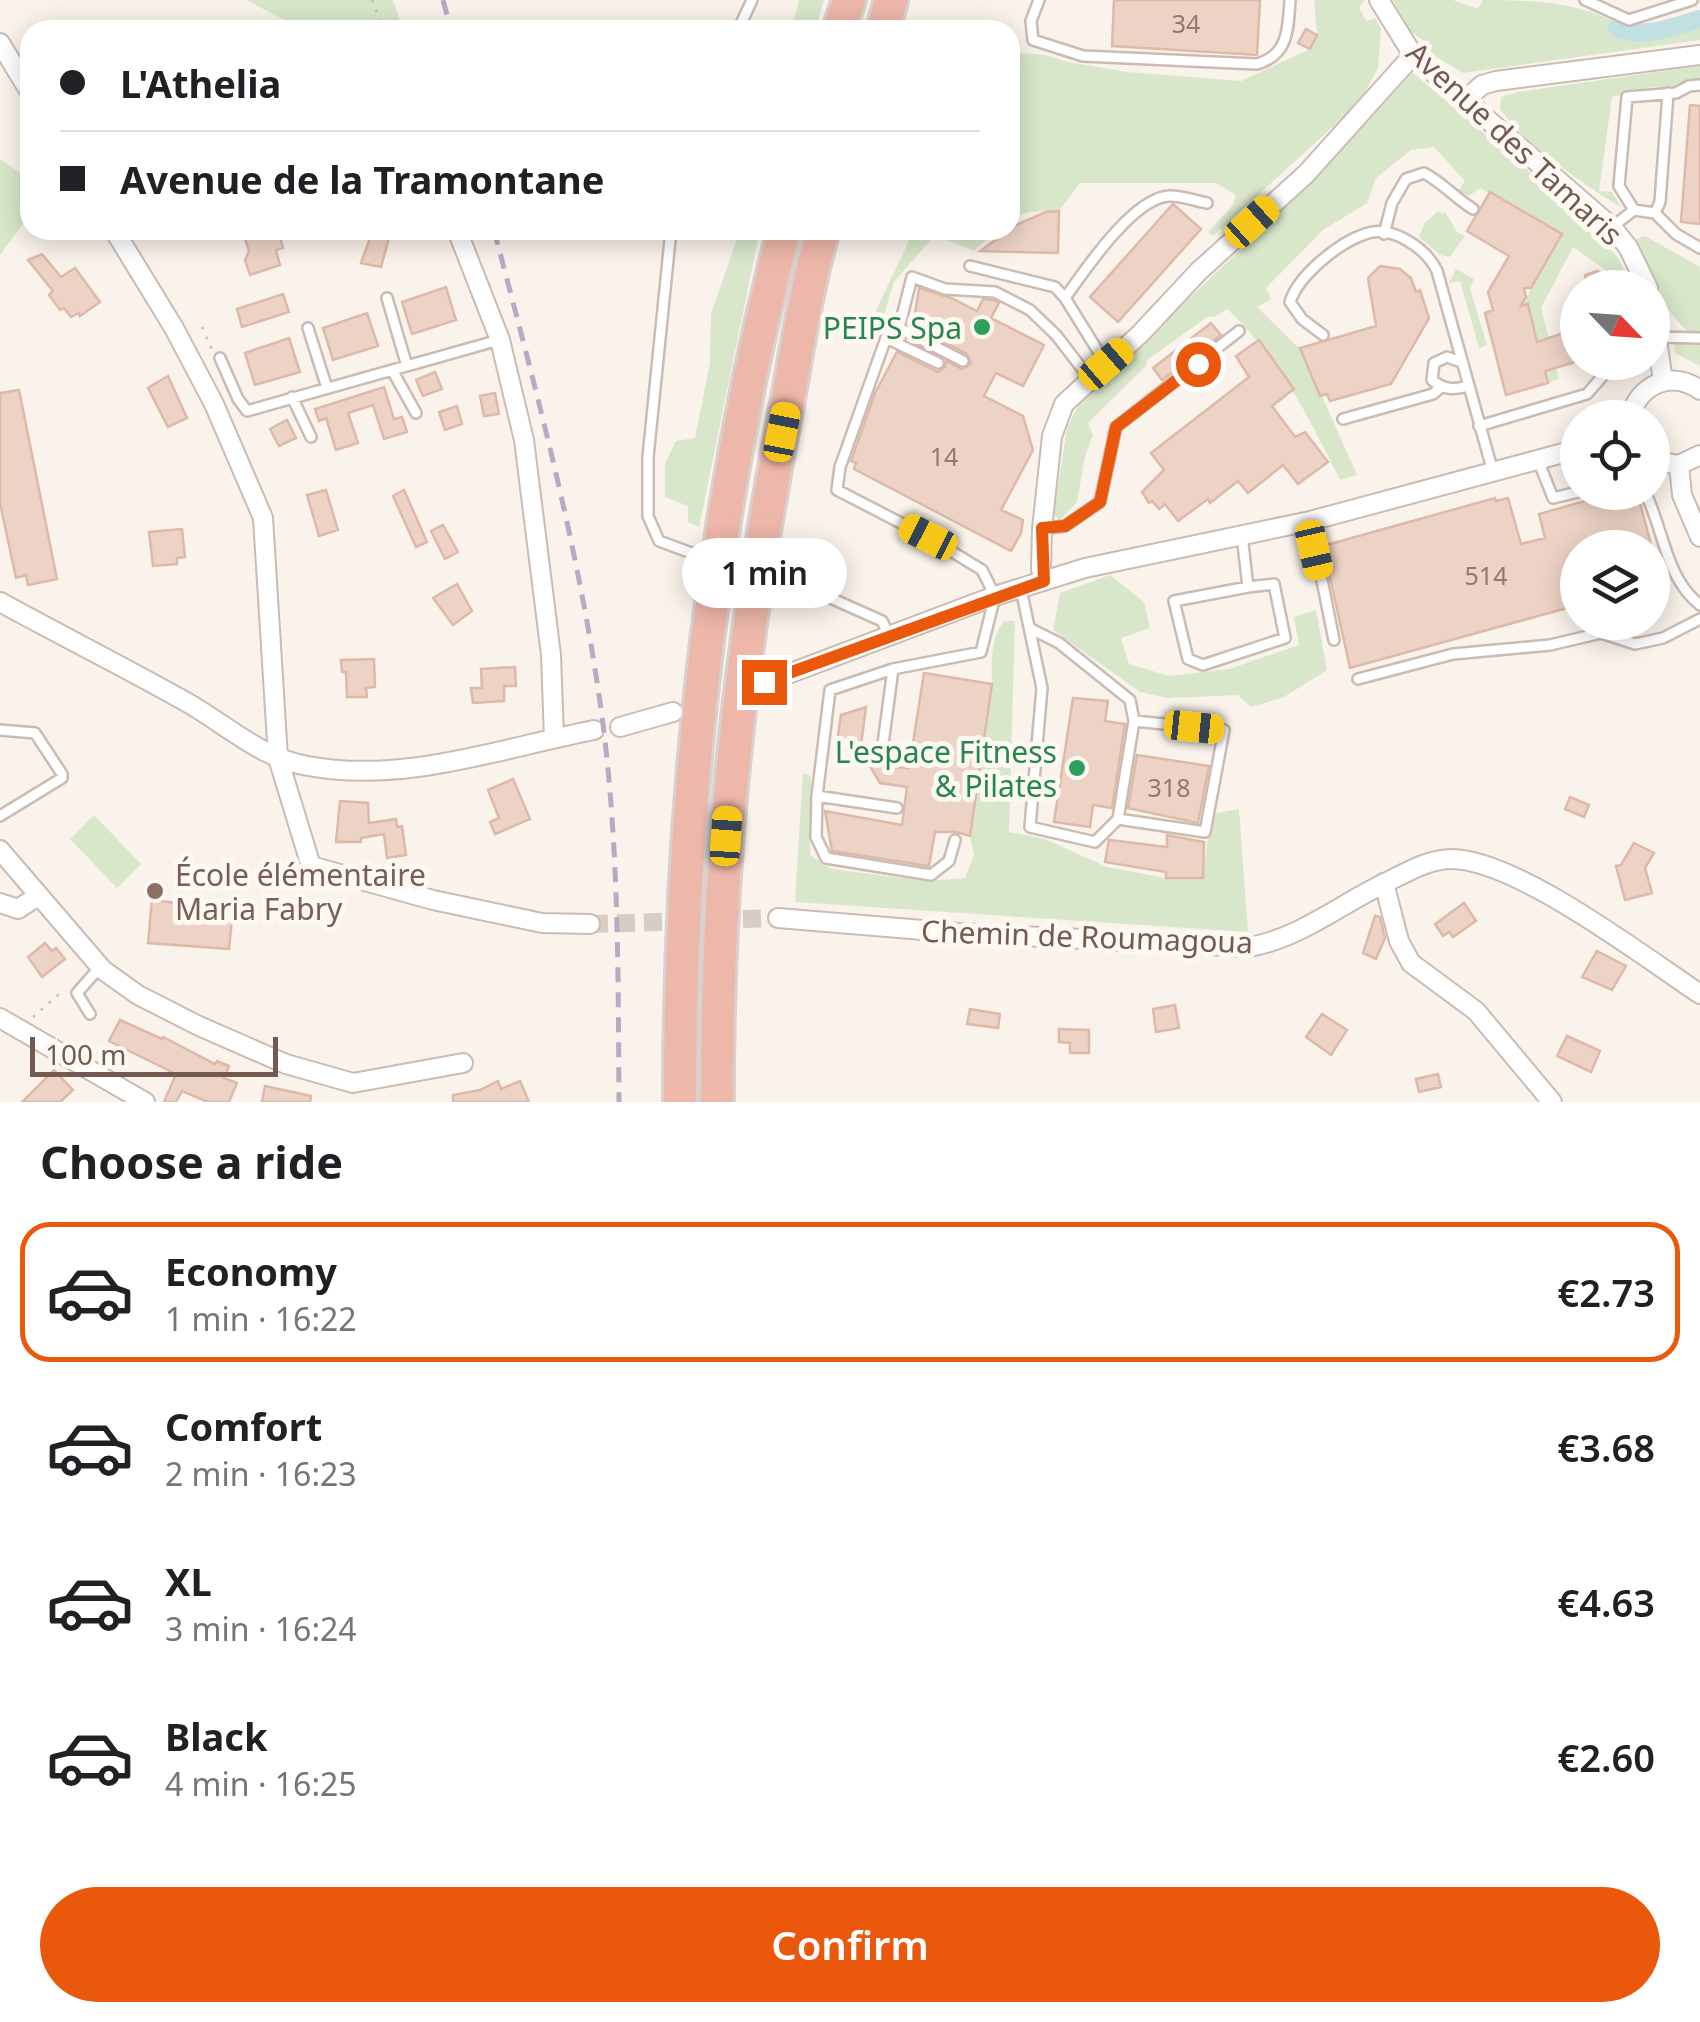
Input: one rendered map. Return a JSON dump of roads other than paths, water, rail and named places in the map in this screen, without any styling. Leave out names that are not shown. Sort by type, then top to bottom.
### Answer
[{"type":"highway","points":[[680,1102],[680,979],[692,797],[719,563],[745,406],[782,240]]},
{"type":"highway","points":[[716,1102],[716,983],[728,800],[755,574],[821,240]]},
{"type":"street","name":"Avenue des Tamaris","points":[[1379,0],[1412,54],[1612,227],[1640,270]]},
{"type":"street","points":[[0,42],[20,75]]},
{"type":"street","points":[[1044,581],[1042,528],[1057,420],[1073,393],[1306,174],[1412,54]]},
{"type":"street","points":[[1464,100],[1482,85],[1496,81],[1700,54]]},
{"type":"street","points":[[120,240],[174,328],[214,404],[263,518],[278,758],[311,866],[325,873],[524,919],[590,924]]},
{"type":"street","points":[[461,240],[500,340],[526,460],[551,655],[554,738]]},
{"type":"street","points":[[1638,400],[1640,394],[1663,381],[1684,382],[1700,390]]},
{"type":"street","points":[[764,682],[996,596],[1085,568],[1310,521],[1560,453]]},
{"type":"street","points":[[1670,463],[1679,465],[1700,454]]},
{"type":"street","points":[[1679,465],[1682,495],[1692,526],[1700,537]]},
{"type":"street","points":[[0,602],[191,704],[278,758],[332,769],[405,768],[443,764],[594,730]]},
{"type":"street","points":[[620,726],[673,712]]},
{"type":"street","points":[[0,850],[100,967],[138,995],[199,1026],[326,1077],[353,1083],[463,1063]]},
{"type":"street","name":"Chemin de Roumagoua","points":[[778,918],[1248,947],[1278,939],[1435,860],[1455,859],[1486,864],[1590,920],[1700,994]]},
{"type":"street","points":[[1384,883],[1398,941],[1411,963],[1488,1023],[1552,1102]]},
{"type":"street","points":[[0,903],[18,909],[38,896]]},
{"type":"street","points":[[0,1018],[146,1102]]},
{"type":"lane","points":[[1038,0],[1031,20],[1033,40],[1074,54],[1256,64],[1267,62],[1284,47],[1290,0]]},
{"type":"lane","points":[[1586,0],[1630,20],[1692,0]]},
{"type":"lane","points":[[1634,210],[1619,186],[1627,97],[1700,85]]},
{"type":"lane","points":[[1654,213],[1660,202],[1668,93]]},
{"type":"lane","points":[[1384,234],[1392,203],[1406,179],[1424,173],[1442,182],[1473,209]]},
{"type":"lane","points":[[1065,298],[1093,258],[1148,202],[1169,196],[1207,203]]},
{"type":"lane","points":[[1612,227],[1634,210],[1654,213],[1676,234],[1700,248]]},
{"type":"lane","points":[[1324,335],[1302,318],[1290,302],[1294,288],[1326,257],[1367,232],[1397,236],[1428,253],[1493,472]]},
{"type":"lane","points":[[670,240],[652,404],[648,516],[659,541],[719,563]]},
{"type":"lane","points":[[970,266],[1054,287],[1106,364]]},
{"type":"lane","points":[[962,361],[899,328],[912,277],[945,289],[994,292],[1030,310],[1056,335],[1090,379]]},
{"type":"lane","points":[[388,298],[407,366]]},
{"type":"lane","points":[[308,328],[327,388]]},
{"type":"lane","points":[[1042,528],[1065,526],[1100,502],[1116,427],[1239,330]]},
{"type":"lane","points":[[1670,337],[1700,338]]},
{"type":"lane","points":[[938,363],[886,338],[840,467],[837,490],[982,570],[996,596],[980,652],[893,669],[830,690],[816,838],[826,858],[931,875],[949,861],[955,840]]},
{"type":"lane","points":[[220,358],[247,411],[500,340]]},
{"type":"lane","points":[[1462,362],[1447,357],[1434,363],[1432,380],[1454,390],[1468,386]]},
{"type":"lane","points":[[392,370],[416,413]]},
{"type":"lane","points":[[1479,426],[1587,394],[1599,380]]},
{"type":"lane","points":[[1343,420],[1432,394],[1441,387]]},
{"type":"lane","points":[[292,397],[311,437]]},
{"type":"lane","points":[[1538,460],[1554,498],[1560,496]]},
{"type":"lane","points":[[1651,510],[1685,594],[1700,605]]},
{"type":"lane","points":[[1310,521],[1334,640]]},
{"type":"lane","points":[[1242,535],[1248,587]]},
{"type":"lane","points":[[755,574],[790,580],[882,621],[891,637]]},
{"type":"lane","points":[[1274,584],[1285,638],[1204,665],[1188,659],[1174,601],[1248,587],[1274,584]]},
{"type":"lane","points":[[1022,588],[1042,688],[1030,827],[1095,842],[1118,819],[1134,721],[1130,700],[1059,642],[1031,629]]},
{"type":"lane","points":[[1358,679],[1453,654],[1550,645],[1601,633],[1635,644],[1663,638],[1700,619]]},
{"type":"lane","points":[[881,760],[893,669]]},
{"type":"lane","points":[[1118,819],[1205,832],[1224,730],[1134,721]]},
{"type":"lane","points":[[0,730],[34,733],[62,778],[0,816]]},
{"type":"lane","points":[[817,796],[897,808]]},
{"type":"lane","points":[[90,1014],[77,993],[100,967]]},
{"type":"waterway","points":[[1617,28],[1647,32],[1700,19]]},
{"type":"tunnel","points":[[716,920],[778,918]]},
{"type":"tunnel","points":[[590,924],[690,921]]},
{"type":"railway","points":[[443,0],[448,20]]},
{"type":"railway","points":[[497,240],[567,523],[600,702],[614,852],[619,1102]]},
{"type":"place","name":"PEIPS Spa","points":[[982,327]]},
{"type":"place","name":"L'espace Fitness & Pilates","points":[[1077,768]]},
{"type":"place","name":"École élémentaire Maria Fabry","points":[[155,891]]}]
